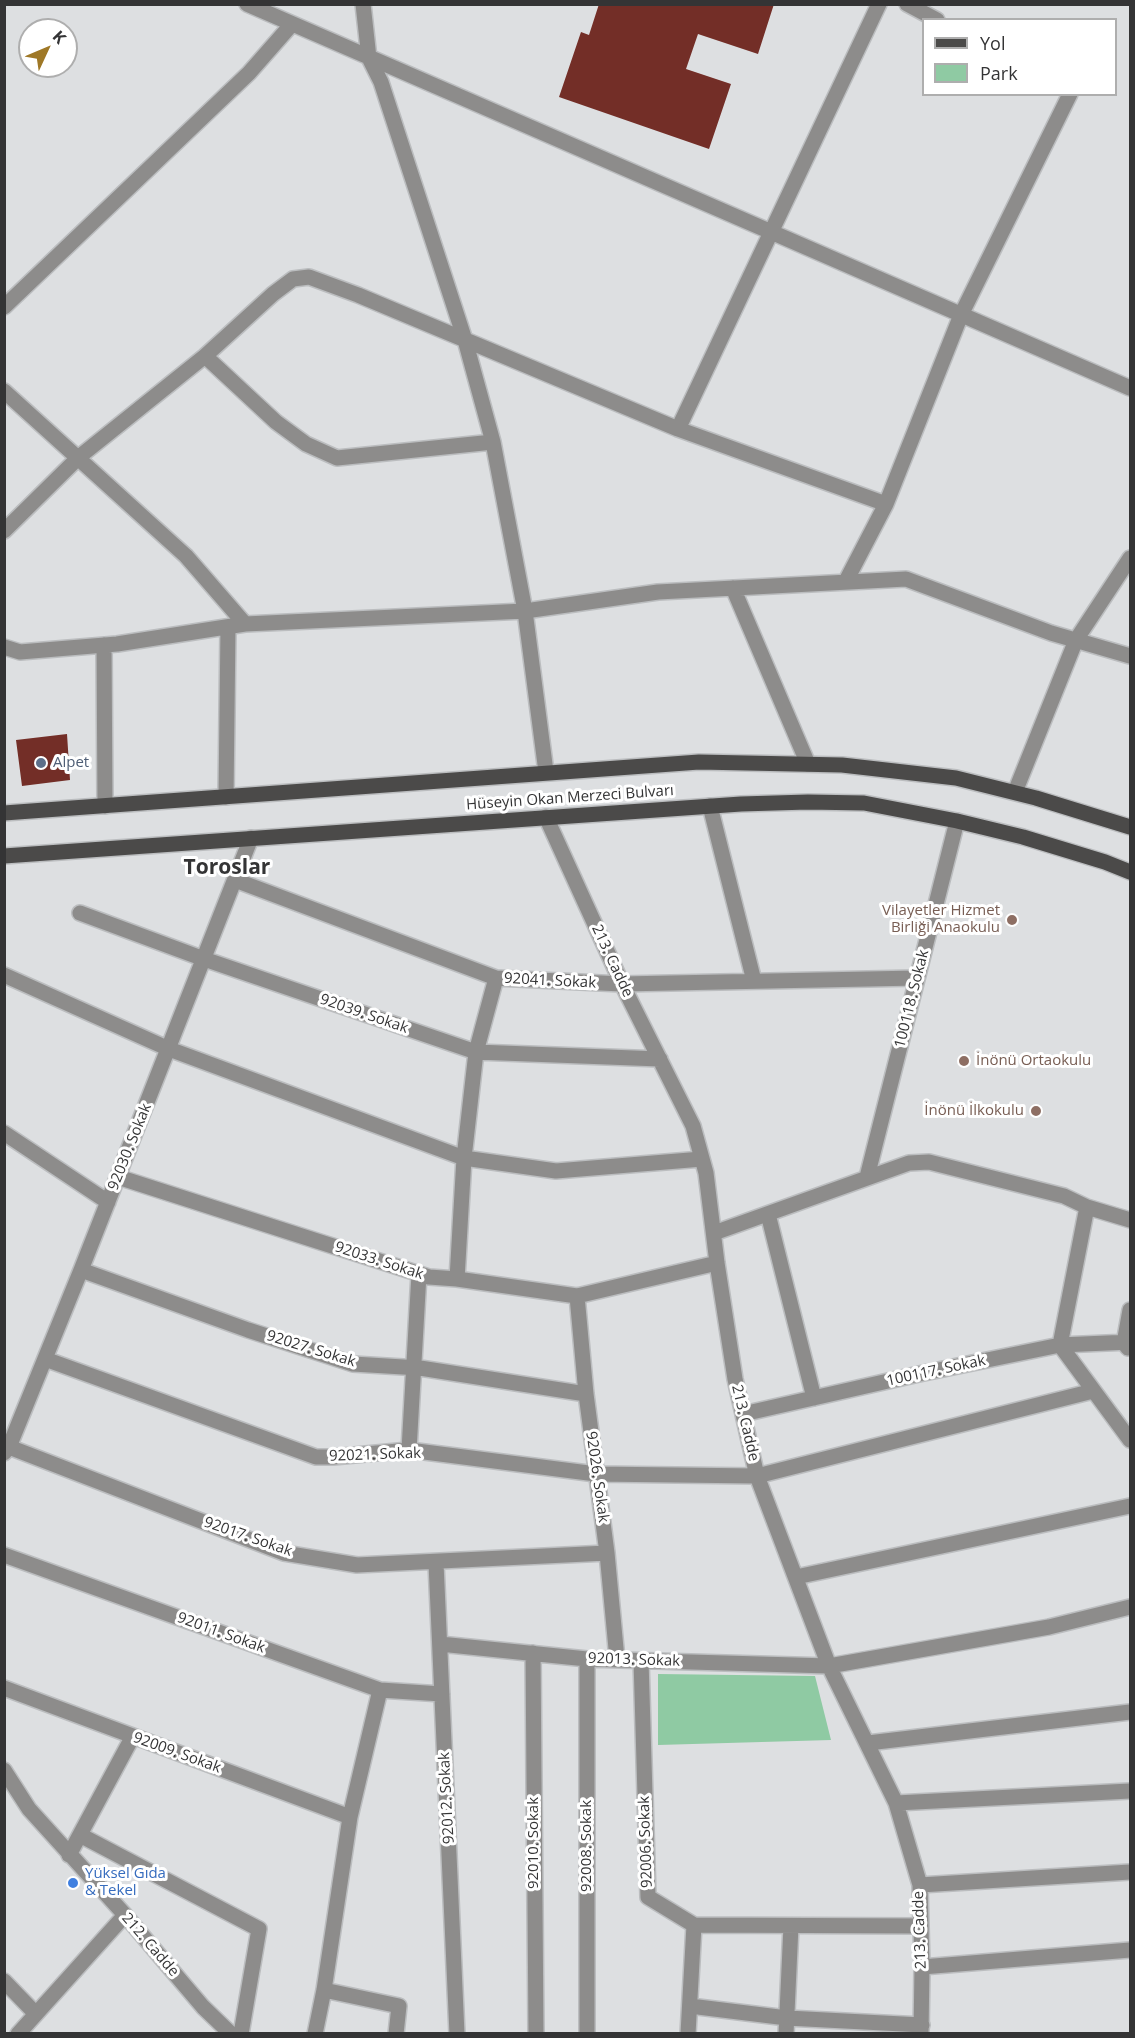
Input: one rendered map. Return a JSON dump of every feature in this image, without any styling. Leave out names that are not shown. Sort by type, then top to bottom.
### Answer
[{"type":"main road","name":"Hüseyin Okan Merzeci Bulvarı","points":[[4,813],[699,762],[842,765],[956,778],[1015,792],[1131,827]]},
{"type":"main road","name":"Hüseyin Okan Merzeci Bulvarı","points":[[4,856],[546,817],[808,802],[864,803],[957,821],[1023,837],[1131,872]]},
{"type":"street","points":[[247,4],[1131,388]]},
{"type":"street","points":[[363,4],[369,58],[381,82],[465,340],[493,442],[525,611],[546,772]]},
{"type":"street","points":[[678,429],[879,4]]},
{"type":"street","points":[[907,4],[933,18]]},
{"type":"street","points":[[4,307],[249,73],[292,24]]},
{"type":"street","points":[[846,581],[886,504],[961,315],[1069,96]]},
{"type":"street","points":[[4,531],[79,457],[206,356],[286,284],[293,279],[309,277],[358,295],[678,429],[886,504]]},
{"type":"street","points":[[206,356],[276,422],[306,444],[337,458],[493,442]]},
{"type":"street","points":[[4,391],[186,556],[245,624]]},
{"type":"street","points":[[1015,792],[1077,640],[1131,558]]},
{"type":"street","points":[[4,647],[20,652],[104,645],[245,624],[525,611],[658,592],[906,579],[1051,633],[1131,656]]},
{"type":"street","points":[[733,588],[808,764]]},
{"type":"street","points":[[226,797],[228,627]]},
{"type":"street","points":[[104,645],[105,806]]},
{"type":"street","points":[[710,806],[754,981]]},
{"type":"street","name":"213. Cadde","points":[[546,817],[622,984],[693,1126],[706,1173],[735,1378],[757,1476],[829,1666],[896,1803],[920,1885],[921,2029]]},
{"type":"street","name":"100118. Sokak","points":[[867,1177],[957,821]]},
{"type":"street","name":"92030. Sokak","points":[[7,1450],[81,1270],[251,838]]},
{"type":"street","name":"92041. Sokak","points":[[235,880],[496,978],[622,984],[917,978]]},
{"type":"street","name":"92039. Sokak","points":[[80,913],[204,959],[477,1052],[660,1059]]},
{"type":"street","points":[[4,975],[169,1049],[464,1158],[556,1172],[702,1159]]},
{"type":"street","points":[[456,1279],[464,1158],[477,1052],[496,978]]},
{"type":"street","points":[[4,1133],[108,1202]]},
{"type":"street","points":[[714,1233],[909,1162],[929,1162],[1064,1196],[1087,1207],[1131,1220]]},
{"type":"street","name":"92033. Sokak","points":[[118,1177],[429,1277],[577,1296],[717,1263]]},
{"type":"street","points":[[1087,1207],[1060,1345],[1131,1440]]},
{"type":"street","points":[[768,1214],[814,1398]]},
{"type":"street","name":"92027. Sokak","points":[[81,1270],[248,1330],[353,1364],[414,1368],[586,1394]]},
{"type":"street","points":[[409,1450],[419,1274]]},
{"type":"street","name":"92026. Sokak","points":[[577,1296],[617,1659]]},
{"type":"street","points":[[1128,1345],[1131,1310]]},
{"type":"street","name":"100117. Sokak","points":[[743,1414],[1060,1345],[1128,1345]]},
{"type":"street","name":"92021. Sokak","points":[[45,1359],[316,1457],[409,1450],[596,1474],[757,1476],[1093,1391]]},
{"type":"street","name":"92017. Sokak","points":[[7,1450],[284,1553],[357,1565],[607,1553]]},
{"type":"street","points":[[796,1577],[1131,1506]]},
{"type":"street","name":"92011. Sokak","points":[[4,1555],[380,1690],[442,1694]]},
{"type":"street","name":"92012. Sokak","points":[[436,1563],[457,2034]]},
{"type":"street","name":"92013. Sokak","points":[[440,1644],[587,1659],[829,1666],[1049,1627],[1131,1607]]},
{"type":"street","name":"92010. Sokak","points":[[533,1653],[536,2034]]},
{"type":"street","name":"92008. Sokak","points":[[587,1659],[587,2034]]},
{"type":"street","name":"92006. Sokak","points":[[641,1660],[648,1897],[694,1924]]},
{"type":"street","name":"92009. Sokak","points":[[4,1688],[350,1817]]},
{"type":"street","points":[[315,2034],[350,1817],[380,1690]]},
{"type":"street","points":[[868,1743],[1131,1712]]},
{"type":"street","points":[[69,1855],[133,1736]]},
{"type":"street","name":"212. Cadde","points":[[4,1770],[29,1809],[125,1915],[203,2007],[231,2034]]},
{"type":"street","points":[[896,1803],[1131,1791]]},
{"type":"street","points":[[80,1835],[259,1929],[241,2034]]},
{"type":"street","points":[[920,1885],[1131,1872]]},
{"type":"street","points":[[18,2034],[125,1915]]},
{"type":"street","points":[[688,2034],[694,1924],[921,1926]]},
{"type":"street","points":[[786,2026],[791,1926]]},
{"type":"street","points":[[922,1967],[1131,1950]]},
{"type":"street","points":[[4,1981],[36,2014]]},
{"type":"street","points":[[324,1989],[399,2006],[396,2034]]},
{"type":"street","points":[[690,2006],[786,2026],[921,2029]]},
{"type":"street","points":[[203,2007],[221,2034]]},
{"type":"green space","points":[[658,1674],[815,1676],[831,1740],[658,1745]]},
{"type":"building","points":[[599,4],[774,4],[758,54],[698,34],[686,69],[731,84],[709,149],[559,97],[581,32],[589,35]]},
{"type":"building","points":[[67,734],[70,780],[22,786],[16,740]]},
{"type":"place","name":"Alpet","points":[[41,763]]},
{"type":"place","name":"Vilayetler Hizmet Birliği Anaokulu","points":[[1012,920]]},
{"type":"place","name":"İnönü Ortaokulu","points":[[964,1061]]},
{"type":"place","name":"İnönü İlkokulu","points":[[1036,1111]]},
{"type":"place","name":"Yüksel Gıda & Tekel","points":[[73,1883]]},
{"type":"district","name":"Toroslar","points":[[227,868]]}]
